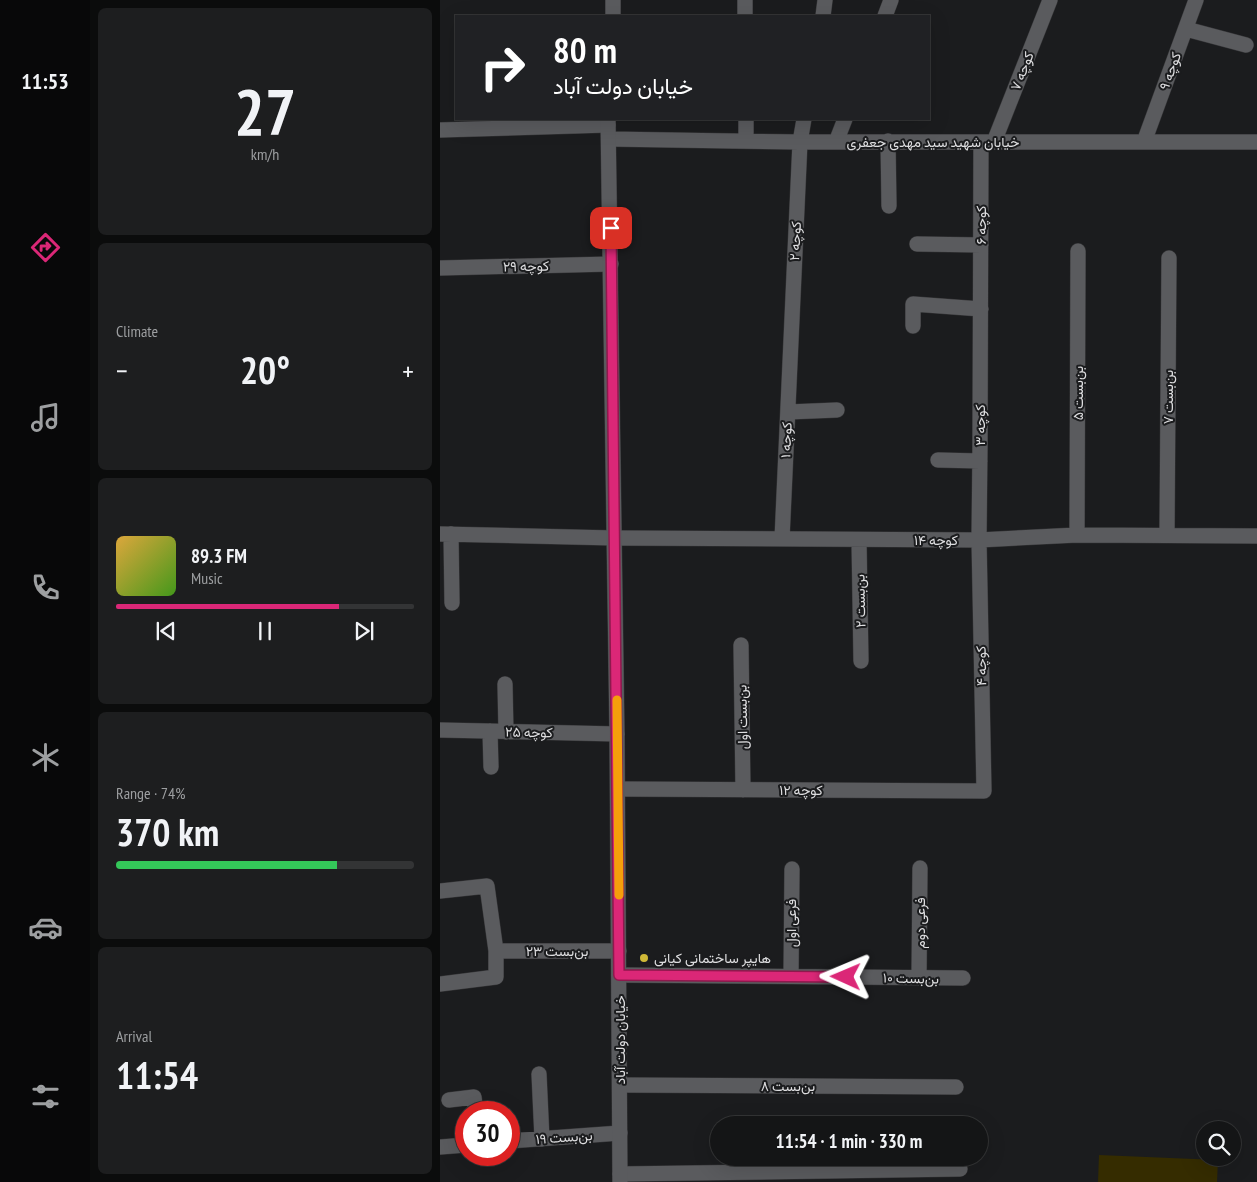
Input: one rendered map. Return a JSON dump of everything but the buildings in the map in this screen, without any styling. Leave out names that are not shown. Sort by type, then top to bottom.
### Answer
[{"type":"street","points":[[613,0],[613,15]]},
{"type":"street","points":[[745,0],[745,15]]},
{"type":"street","points":[[822,15],[826,0]]},
{"type":"street","points":[[885,15],[891,0]]},
{"type":"street","name":"کوچه ۷","points":[[987,142],[1050,0]]},
{"type":"street","name":"کوچه ۹","points":[[1144,142],[1196,0]]},
{"type":"street","points":[[1186,29],[1246,45]]},
{"type":"street","points":[[746,120],[746,141]]},
{"type":"street","points":[[800,142],[804,120]]},
{"type":"street","points":[[836,142],[845,120]]},
{"type":"street","name":"خیابان شهید سید مهدی جعفری","points":[[440,130],[608,128],[746,141],[800,142],[1257,142]]},
{"type":"street","name":"خیابان دولت آباد","points":[[608,128],[618,734],[620,1178]]},
{"type":"street","points":[[888,141],[889,206]]},
{"type":"street","name":"کوچه ۲","points":[[791,341],[800,142]]},
{"type":"street","name":"کوچه ۶","points":[[981,309],[981,245],[987,142]]},
{"type":"street","points":[[917,244],[981,245]]},
{"type":"street","name":"بن‌بست ۵","points":[[1077,534],[1078,252]]},
{"type":"street","name":"بن‌بست ۷","points":[[1167,535],[1168,258]]},
{"type":"street","name":"کوچه ۲۹","points":[[440,268],[611,264]]},
{"type":"street","points":[[912,326],[913,304],[981,309]]},
{"type":"street","name":"کوچه ۳","points":[[979,540],[981,309]]},
{"type":"street","name":"کوچه ۱","points":[[782,539],[791,341]]},
{"type":"street","points":[[788,412],[837,410]]},
{"type":"street","points":[[938,460],[980,461]]},
{"type":"street","points":[[446,534],[452,603]]},
{"type":"street","name":"کوچه ۱۴","points":[[446,534],[614,538],[859,540],[979,540],[1077,534],[1257,536]]},
{"type":"street","name":"بن‌بست ۲","points":[[859,540],[861,661]]},
{"type":"street","name":"کوچه ۴","points":[[979,540],[984,791]]},
{"type":"street","name":"بن‌بست اول","points":[[741,645],[743,790]]},
{"type":"street","points":[[505,684],[506,732]]},
{"type":"street","name":"کوچه ۲۵","points":[[440,730],[618,734]]},
{"type":"street","points":[[490,731],[491,766]]},
{"type":"street","name":"کوچه ۱۲","points":[[618,789],[984,791]]},
{"type":"street","name":"فرعی دوم","points":[[919,978],[920,868]]},
{"type":"street","name":"فرعی اول","points":[[791,976],[792,869]]},
{"type":"street","points":[[440,891],[487,886],[496,951],[496,977],[440,984]]},
{"type":"street","name":"بن‌بست ۲۳","points":[[496,951],[619,951]]},
{"type":"street","name":"بن‌بست ۱۰","points":[[619,975],[963,978]]},
{"type":"street","points":[[538,1074],[542,1139]]},
{"type":"street","name":"بن‌بست ۸","points":[[620,1085],[956,1087]]},
{"type":"street","points":[[449,1100],[474,1097],[475,1101]]},
{"type":"street","name":"بن‌بست ۱۹","points":[[520,1140],[620,1133]]},
{"type":"street","points":[[440,1146],[455,1145]]},
{"type":"street","points":[[620,1178],[960,1169]]},
{"type":"shaded area","points":[[1099,1155],[1196,1159],[1196,1166],[1218,1166],[1217,1182],[1098,1182]]},
{"type":"slow traffic","points":[[617,700],[619,895]]},
{"type":"place","name":"هایپر ساختمانی کیانی","points":[[644,958]]},
{"type":"route","points":[[611,228],[619,975],[846,977]]}]
